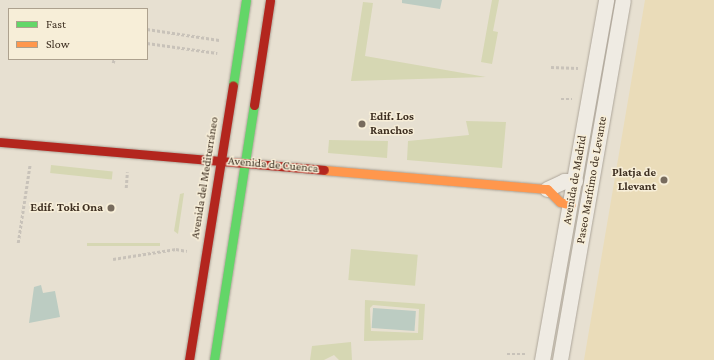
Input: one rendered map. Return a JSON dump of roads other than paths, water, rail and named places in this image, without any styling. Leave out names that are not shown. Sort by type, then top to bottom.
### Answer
[{"type":"street","name":"Avenida del Mediterráneo","points":[[189,360],[246,0]]},
{"type":"street","points":[[214,360],[270,0]]},
{"type":"street","name":"Avenida de Madrid","points":[[542,360],[571,205],[606,0]]},
{"type":"street","name":"Paseo Marítimo de Levante","points":[[560,360],[623,0]]},
{"type":"street","name":"Avenida de Cuenca","points":[[0,142],[547,189],[564,181],[575,181]]},
{"type":"street","points":[[547,189],[560,202],[571,205]]},
{"type":"place","name":"Edif. Los Ranchos","points":[[362,124]]},
{"type":"place","name":"Platja de Llevant","points":[[664,180]]},
{"type":"place","name":"Edif. Toki Ona","points":[[111,208]]}]
